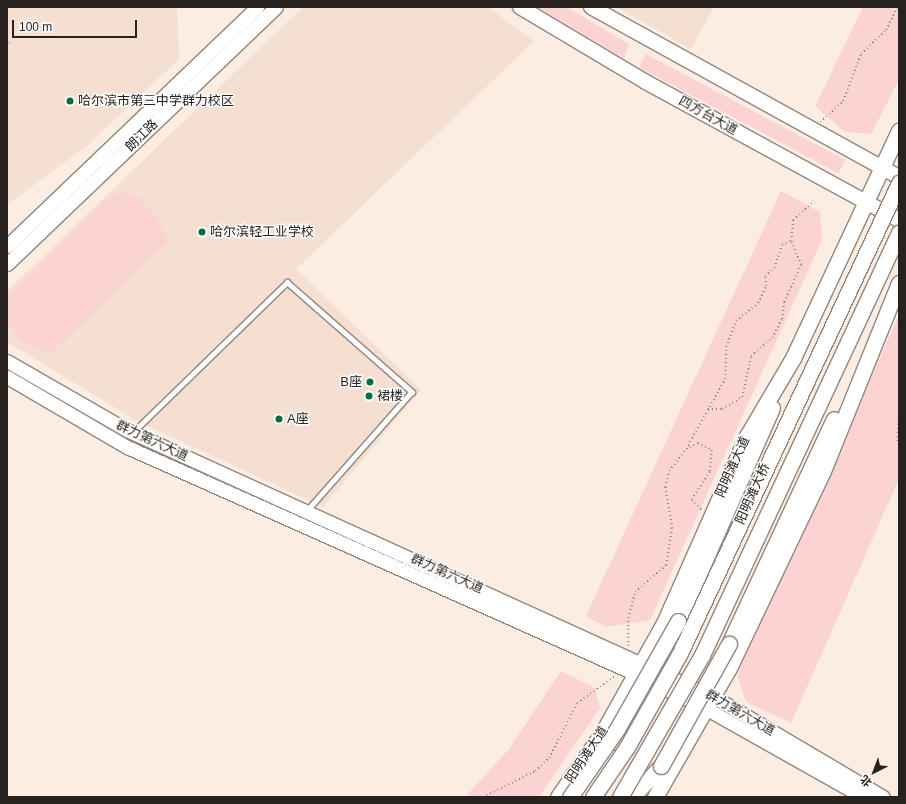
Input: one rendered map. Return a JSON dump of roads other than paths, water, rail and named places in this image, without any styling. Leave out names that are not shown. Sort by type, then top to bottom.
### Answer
[{"type":"highway","name":"阳明滩大道","points":[[558,797],[635,669],[711,516],[747,436],[793,358],[899,131]]},
{"type":"highway","name":"阳明滩大桥","points":[[593,797],[635,734],[680,653],[899,183]]},
{"type":"highway","name":"阳明滩大桥","points":[[620,797],[702,655],[899,233]]},
{"type":"highway","points":[[642,797],[717,669],[813,461],[882,321],[899,283]]},
{"type":"highway","points":[[655,797],[710,703],[823,471],[882,321]]},
{"type":"highway","points":[[585,797],[617,729],[678,621],[759,441],[793,358]]},
{"type":"highway","points":[[570,797],[617,729]]},
{"type":"highway","points":[[632,797],[661,766]]},
{"type":"main road","name":"朗江路","points":[[7,246],[257,7]]},
{"type":"main road","name":"朗江路","points":[[7,264],[276,7]]},
{"type":"main road","name":"四方台大道","points":[[520,7],[623,70],[899,220]]},
{"type":"main road","points":[[591,7],[899,177]]},
{"type":"main road","name":"群力第六大道","points":[[7,361],[132,432],[627,656],[635,669]]},
{"type":"main road","name":"群力第六大道","points":[[7,377],[127,448],[710,703],[883,797]]},
{"type":"main road","name":"群力第六大道","points":[[710,703],[863,797]]},
{"type":"lane","points":[[132,432],[287,282],[412,392],[307,511]]},
{"type":"place","name":"哈尔滨市第三中学群力校区","points":[[70,101]]},
{"type":"place","name":"哈尔滨轻工业学校","points":[[202,232]]},
{"type":"place","name":"B座","points":[[370,382]]},
{"type":"place","name":"裙楼","points":[[369,396]]},
{"type":"place","name":"A座","points":[[279,419]]}]
